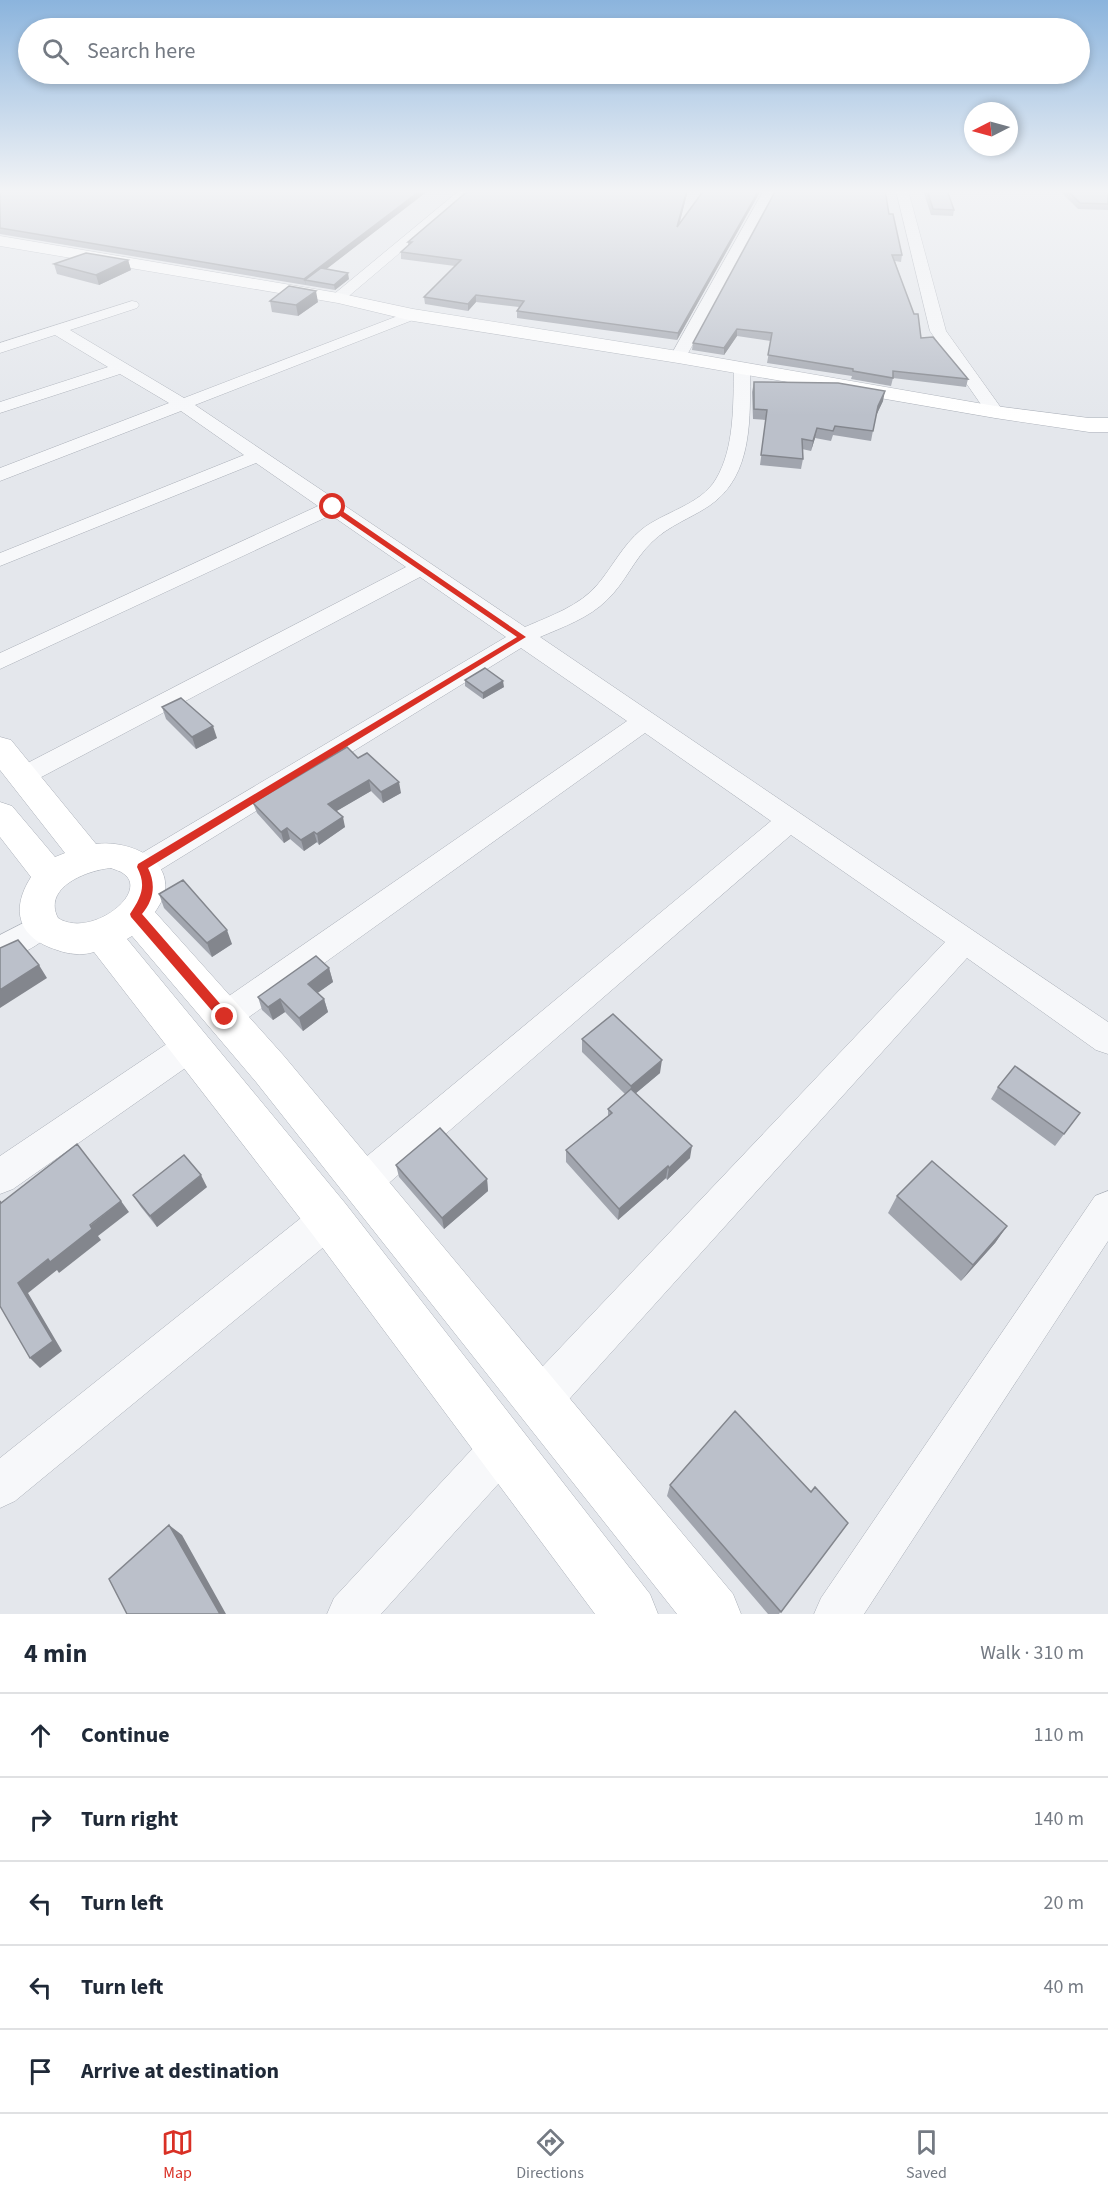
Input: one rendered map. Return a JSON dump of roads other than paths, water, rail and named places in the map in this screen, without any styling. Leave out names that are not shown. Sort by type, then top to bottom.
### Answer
[{"type":"street","points":[[144,265],[338,298],[413,315],[678,357],[995,412],[1089,425],[1108,425]]},
{"type":"street","points":[[338,298],[377,265]]},
{"type":"street","points":[[678,357],[729,265]]},
{"type":"street","points":[[921,265],[938,331],[995,412]]},
{"type":"street","points":[[0,348],[132,305]]},
{"type":"street","points":[[0,475],[413,315]]},
{"type":"street","points":[[58,330],[182,404],[1108,1040]]},
{"type":"street","points":[[0,408],[121,368]]},
{"type":"street","points":[[142,867],[522,637],[567,616],[597,597],[647,535],[677,514],[713,495],[724,483],[732,465],[739,437],[742,368]]},
{"type":"street","points":[[0,560],[258,456]]},
{"type":"street","points":[[0,662],[333,507]]},
{"type":"street","points":[[22,776],[421,568]]},
{"type":"street","points":[[225,1017],[645,721]]},
{"type":"street","points":[[0,748],[88,858]]},
{"type":"street","points":[[0,814],[52,878]]},
{"type":"street","points":[[362,1183],[790,820]]},
{"type":"street","points":[[113,855],[130,859],[142,867],[148,879],[148,893],[141,908],[119,924],[90,938],[70,940],[53,935],[41,926],[36,913],[37,899],[52,878],[76,862],[113,855]]},
{"type":"street","points":[[119,924],[225,1017],[713,1614]]},
{"type":"street","points":[[119,924],[189,1047],[328,1220],[630,1614]]},
{"type":"street","points":[[0,950],[41,926]]},
{"type":"street","points":[[539,1401],[965,940]]},
{"type":"street","points":[[0,1177],[189,1047]]},
{"type":"street","points":[[837,1614],[1108,1209]]},
{"type":"street","points":[[0,1486],[328,1220]]},
{"type":"street","points":[[350,1614],[503,1447]]}]
